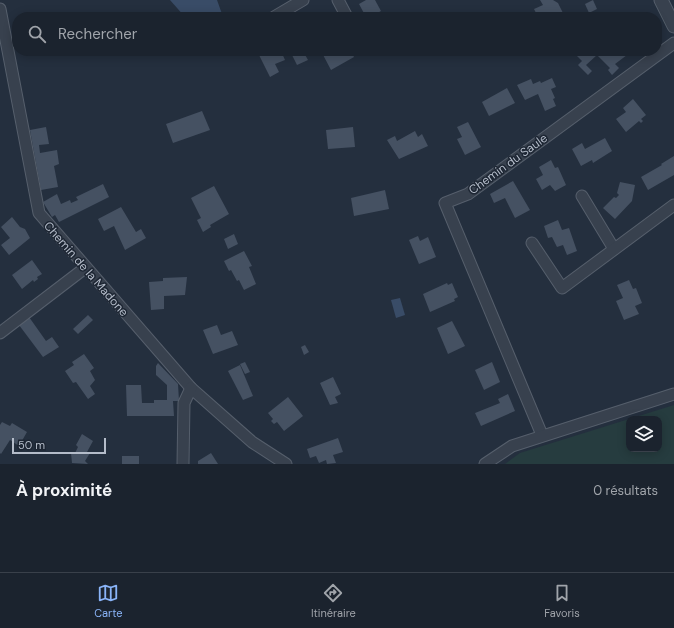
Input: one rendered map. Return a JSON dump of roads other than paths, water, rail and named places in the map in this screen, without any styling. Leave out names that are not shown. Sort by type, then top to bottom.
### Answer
[{"type":"street","points":[[283,12],[303,0]]},
{"type":"street","points":[[338,0],[344,12]]},
{"type":"street","points":[[662,0],[674,26]]},
{"type":"street","name":"Chemin de la Madone","points":[[0,9],[3,37],[38,214],[191,388],[252,442],[286,464]]},
{"type":"street","name":"Chemin du Saule","points":[[662,52],[674,43]]},
{"type":"street","name":"Chemin du Saule","points":[[542,435],[445,203],[468,194],[656,56]]},
{"type":"street","points":[[582,196],[614,249]]},
{"type":"street","points":[[532,243],[562,288],[674,205]]},
{"type":"street","points":[[0,333],[85,268]]},
{"type":"street","points":[[183,464],[184,404],[191,388]]},
{"type":"street","points":[[485,464],[512,446],[542,435],[674,394]]},
{"type":"water","points":[[170,0],[217,0],[221,12],[181,12]]},
{"type":"water","points":[[400,298],[405,315],[396,318],[391,300]]}]
